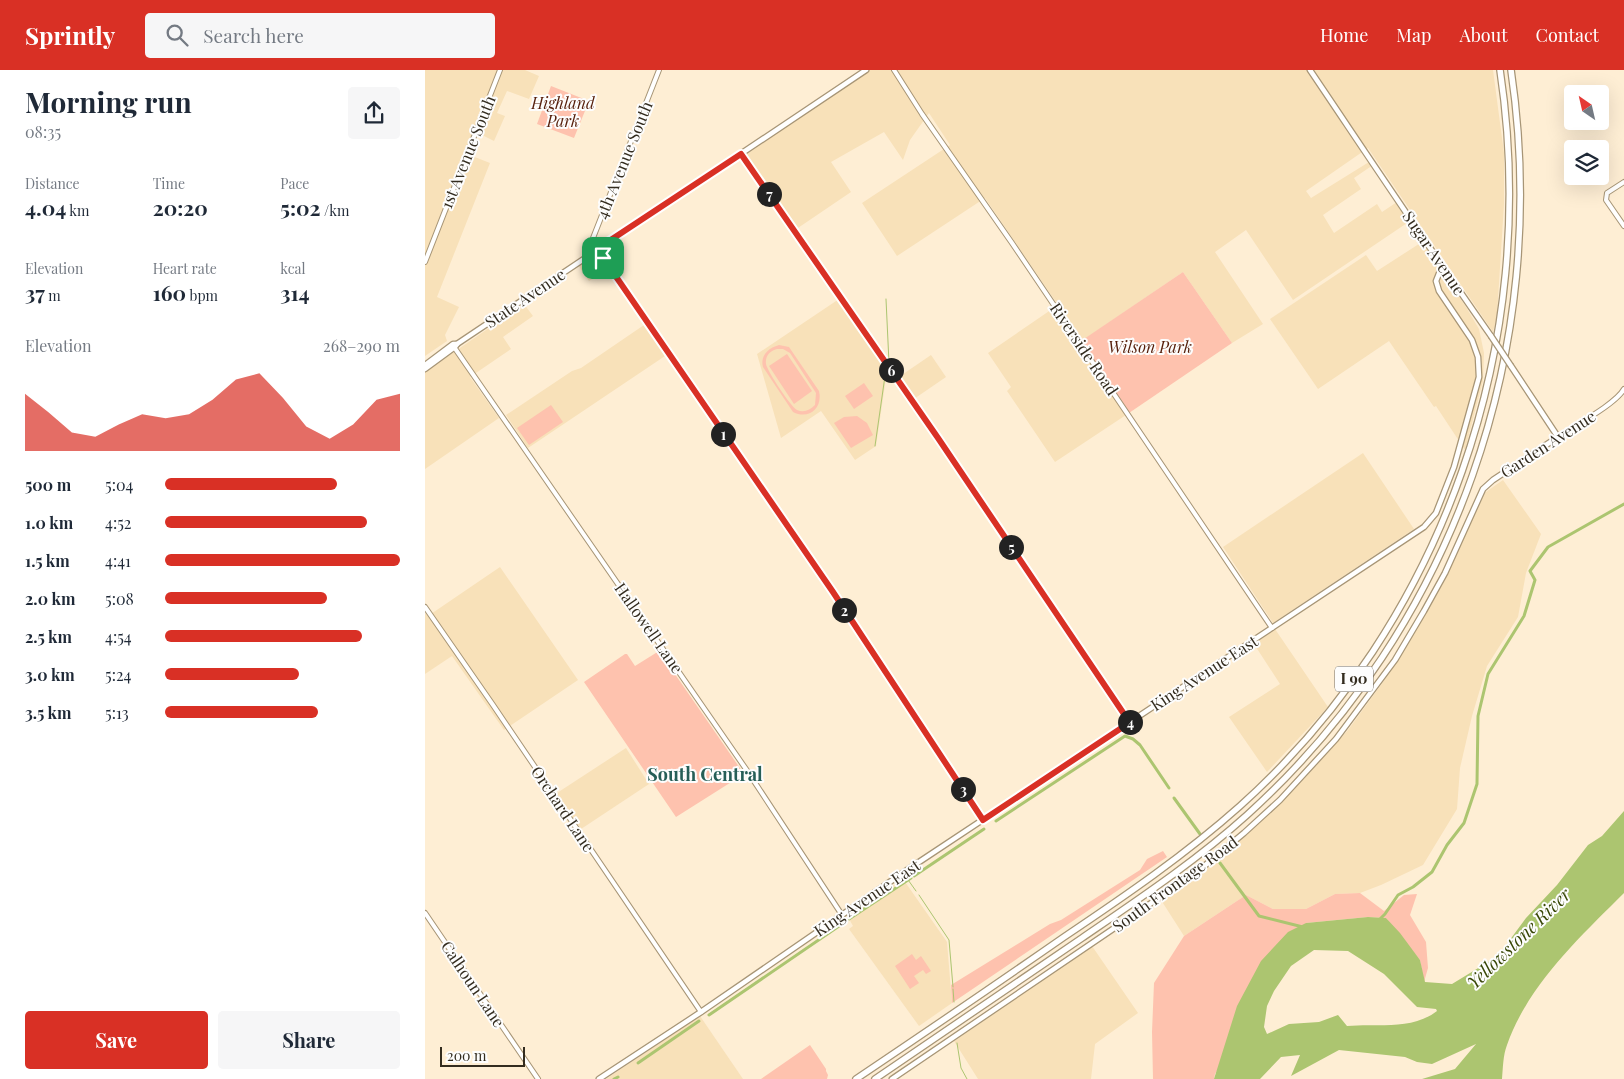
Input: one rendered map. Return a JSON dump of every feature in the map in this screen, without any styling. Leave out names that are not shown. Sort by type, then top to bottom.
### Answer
[{"type":"highway","name":"I 90","points":[[856,1079],[1119,900],[1203,838],[1240,806],[1293,754],[1339,698],[1382,637],[1421,569],[1454,495],[1469,451],[1489,380],[1504,296],[1509,222],[1509,144],[1500,70]]},
{"type":"highway","name":"I 90","points":[[875,1079],[1178,871],[1247,815],[1301,761],[1348,706],[1392,643],[1432,574],[1450,535],[1471,481],[1500,382],[1515,298],[1520,222],[1519,143],[1511,70]]},
{"type":"main road","name":"State Avenue","points":[[425,365],[867,70]]},
{"type":"main road","name":"Sugar Avenue","points":[[1310,70],[1558,437]]},
{"type":"main road","name":"King Avenue East","points":[[599,1079],[983,820],[1424,527],[1436,513],[1461,446],[1479,377],[1478,357],[1472,340],[1439,291],[1436,281],[1442,266]]},
{"type":"main road","name":"State Avenue","points":[[425,369],[455,345]]},
{"type":"main road","name":"Garden Avenue","points":[[1476,502],[1483,489],[1493,480],[1558,437]]},
{"type":"main road","name":"South Frontage Road","points":[[892,1079],[1197,872],[1280,800],[1336,739],[1395,660],[1425,611],[1445,573],[1476,502]]},
{"type":"street","name":"1st Avenue South","points":[[425,262],[500,70]]},
{"type":"street","name":"4th Avenue South","points":[[597,249],[593,244],[593,238],[659,70]]},
{"type":"street","name":"Riverside Road","points":[[894,70],[1272,628]]},
{"type":"street","points":[[741,154],[938,438],[1126,717],[1132,721]]},
{"type":"street","points":[[1624,182],[1607,193],[1606,200],[1624,226]]},
{"type":"street","points":[[597,249],[823,577],[983,820]]},
{"type":"street","name":"Hallowell Lane","points":[[455,345],[748,772],[842,915]]},
{"type":"street","name":"Garden Avenue","points":[[1558,437],[1611,402],[1624,389]]},
{"type":"street","name":"Orchard Lane","points":[[425,608],[701,1012]]},
{"type":"street","name":"Calhoun Lane","points":[[425,913],[538,1079]]},
{"type":"shaded area","points":[[425,70],[525,70],[539,76],[529,99],[507,91],[497,113],[505,116],[494,141],[476,132],[467,154],[490,163],[437,297],[459,307],[445,335],[447,341],[425,356]]},
{"type":"shaded area","points":[[870,70],[1493,70],[1504,153],[1504,204],[1497,315],[1493,332],[1368,148],[1306,191],[1311,198],[1369,162],[1373,165],[1354,178],[1361,189],[1323,215],[1334,233],[1377,204],[1382,212],[1397,202],[1410,221],[1293,300],[1246,230],[1215,252],[1263,324],[1232,343],[1183,272],[1082,341],[1129,413],[1055,462],[1007,391],[1011,387],[988,353],[1058,305],[985,198],[897,256],[862,203],[950,145],[929,113],[910,140],[903,160],[884,132],[831,162],[851,192],[792,232],[740,158]]},
{"type":"shaded area","points":[[1422,242],[1479,329],[1484,353],[1483,381],[1465,450],[1389,341],[1318,389],[1270,319],[1366,255],[1377,271]]},
{"type":"shaded area","points":[[596,254],[606,270],[589,281],[578,265]]},
{"type":"shaded area","points":[[839,299],[887,371],[876,446],[855,460],[821,411],[781,438],[757,354]]},
{"type":"shaded area","points":[[524,304],[533,316],[503,337],[511,349],[470,377],[499,418],[425,469],[425,372]]},
{"type":"shaded area","points":[[644,325],[665,356],[528,448],[506,415],[572,371],[581,368]]},
{"type":"shaded area","points":[[931,355],[946,377],[908,403],[893,381]]},
{"type":"shaded area","points":[[1363,453],[1414,529],[1273,623],[1223,547]]},
{"type":"shaded area","points":[[1503,480],[1541,534],[1526,573],[1518,617],[1487,666],[1472,716],[1460,768],[1457,809],[1423,865],[1360,893],[1335,894],[1306,909],[1273,909],[1246,895],[1184,936],[1161,900],[1216,860],[1264,819],[1348,730],[1381,685],[1444,582],[1483,494]]},
{"type":"shaded area","points":[[500,567],[578,680],[504,730],[452,656],[425,674],[425,613],[428,616]]},
{"type":"shaded area","points":[[1275,629],[1328,707],[1267,772],[1229,717],[1280,684],[1254,644]]},
{"type":"shaded area","points":[[626,748],[649,784],[581,829],[557,793]]},
{"type":"shaded area","points":[[903,879],[947,942],[952,1003],[919,1026],[849,929],[853,926],[847,915]]},
{"type":"shaded area","points":[[1092,946],[1138,1013],[1095,1044],[1091,1079],[978,1079],[954,1041]]},
{"type":"shaded area","points":[[700,1016],[743,1079],[606,1079]]},
{"type":"green space","name":"Highland Park","points":[[551,86],[589,101],[574,138],[537,124]]},
{"type":"green space","name":"Wilson Park","points":[[1183,272],[1232,343],[1129,413],[1081,341]]},
{"type":"green space","points":[[775,346],[789,347],[819,391],[819,403],[813,411],[804,414],[793,412],[763,367],[764,356],[768,350]],"holes":[[[783,349],[790,353],[816,393],[815,405],[807,410],[797,410],[790,403],[767,368],[766,359],[769,354],[774,350]]]},
{"type":"green space","points":[[787,354],[812,391],[794,404],[769,366]]},
{"type":"green space","points":[[864,383],[873,396],[854,409],[845,396]]},
{"type":"green space","points":[[551,405],[563,422],[529,445],[517,428]]},
{"type":"green space","points":[[857,416],[867,423],[873,435],[851,448],[834,423],[844,417]]},
{"type":"green space","points":[[659,651],[744,774],[676,817],[584,682],[625,654],[627,654],[635,666]]},
{"type":"green space","points":[[1163,851],[1167,857],[952,1003],[951,985],[1050,924],[1061,920],[1140,870],[1147,859]]},
{"type":"green space","points":[[1360,893],[1384,911],[1404,895],[1417,894],[1410,915],[1426,942],[1428,968],[1424,982],[1420,960],[1386,918],[1368,917],[1306,923],[1215,1074],[1214,1079],[1153,1079],[1154,983],[1184,936],[1246,895],[1273,909],[1306,909],[1335,894]]},
{"type":"green space","points":[[912,954],[916,960],[921,956],[931,971],[926,974],[923,970],[914,976],[919,983],[910,989],[895,966]]},
{"type":"green space","points":[[810,1045],[826,1069],[827,1079],[761,1079]]},
{"type":"water","name":"Yellowstone River","points":[[1624,811],[1624,893],[1557,963],[1528,1002],[1516,1023],[1506,1049],[1502,1079],[1422,1079],[1455,1069],[1476,1044],[1432,1064],[1417,1062],[1405,1057],[1339,1050],[1291,1076],[1300,1055],[1281,1057],[1260,1079],[1214,1079],[1237,1006],[1261,961],[1288,932],[1306,923],[1368,917],[1386,918],[1420,960],[1425,982],[1452,984],[1498,956],[1526,918],[1557,885],[1588,845],[1602,836]],"holes":[[[1314,950],[1348,951],[1384,974],[1417,1007],[1436,1009],[1437,1011],[1416,1021],[1393,1025],[1347,1026],[1338,1015],[1319,1022],[1289,1024],[1267,1034],[1264,1027],[1267,1006],[1274,991],[1291,966]]]},
{"type":"waterway","points":[[886,299],[889,363]]},
{"type":"waterway","points":[[875,446],[886,369]]},
{"type":"waterway","points":[[1379,920],[1398,895],[1413,887],[1432,872],[1447,845],[1464,823],[1477,784],[1478,716],[1488,674],[1524,616],[1535,580],[1530,571],[1548,547],[1624,504]]},
{"type":"waterway","points":[[996,821],[1125,736],[1133,739],[1140,745],[1169,788]]},
{"type":"waterway","points":[[1174,798],[1200,834]]},
{"type":"waterway","points":[[914,876],[984,829]]},
{"type":"waterway","points":[[1220,863],[1259,916],[1303,927]]},
{"type":"waterway","points":[[906,877],[916,891]]},
{"type":"waterway","points":[[849,919],[911,878]]},
{"type":"waterway","points":[[919,895],[949,940],[953,987]]},
{"type":"waterway","points":[[709,1015],[842,924]]},
{"type":"waterway","points":[[953,989],[954,1002]]},
{"type":"waterway","points":[[638,1063],[699,1021]]},
{"type":"waterway","points":[[957,1043],[961,1068],[967,1079]]},
{"type":"waterway","points":[[614,1079],[618,1077]]},
{"type":"district","name":"South Central","points":[[705,775]]},
{"type":"route","points":[[741,154],[838,296],[897,378],[1126,717],[1132,721],[983,820],[833,592],[743,464],[603,258],[597,249],[741,154]]}]
